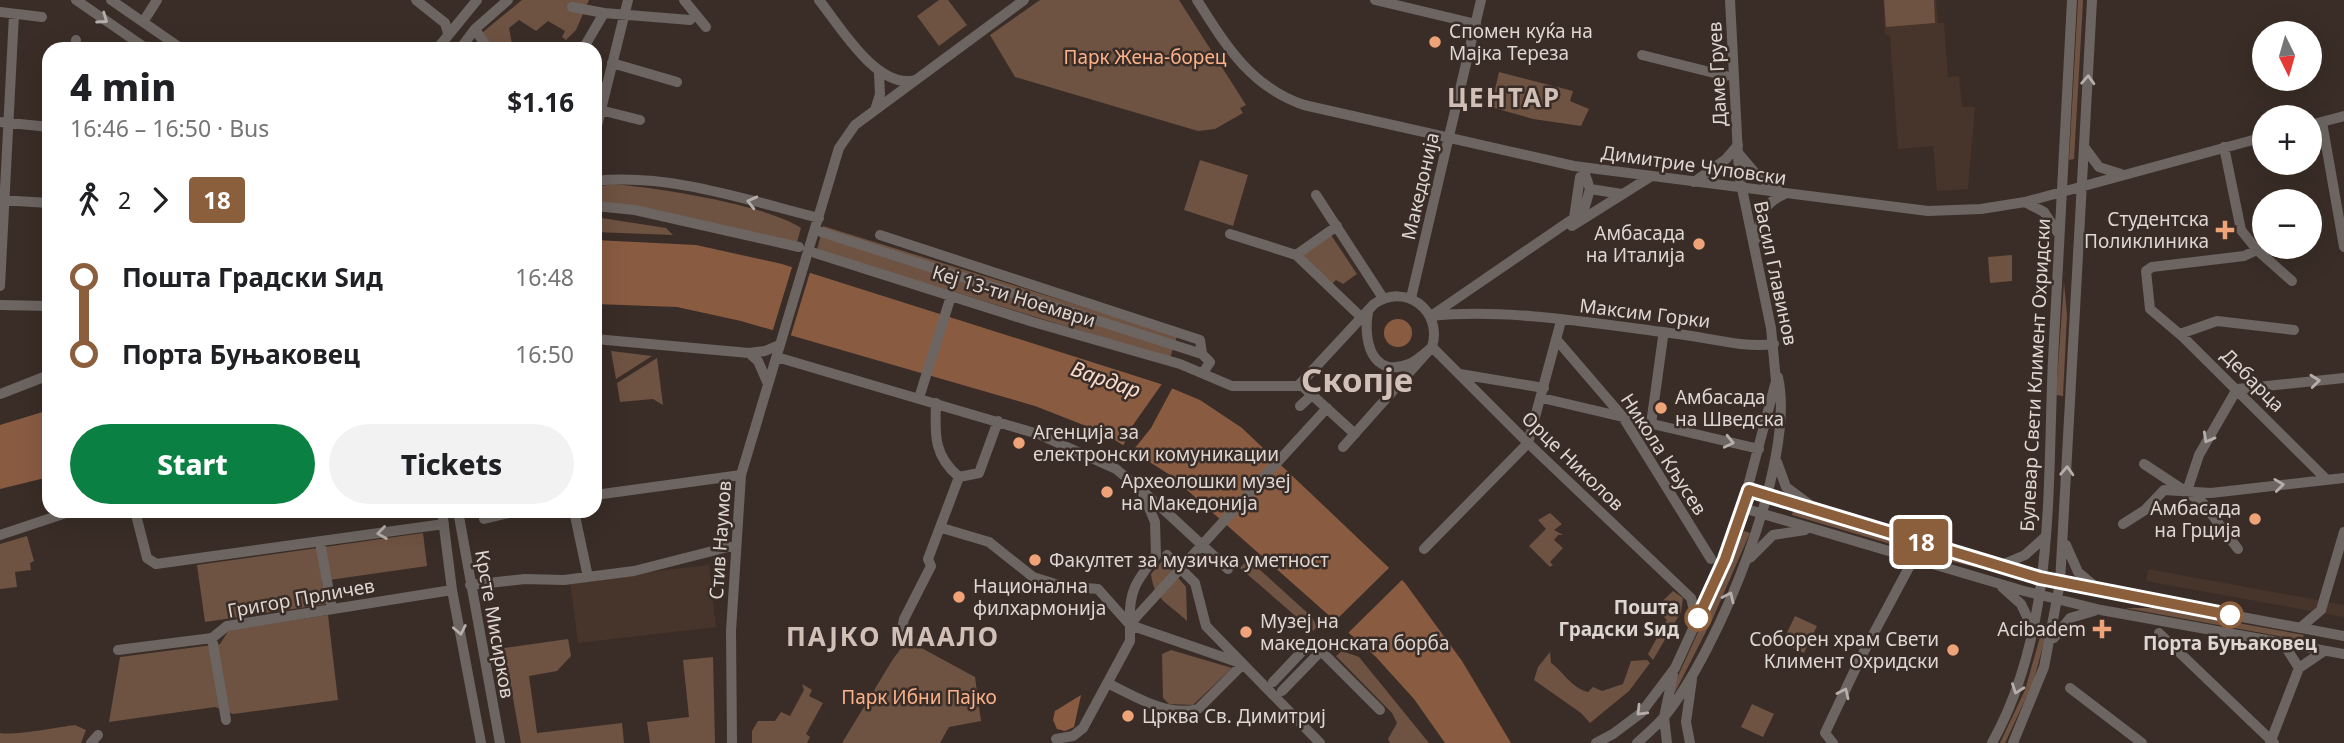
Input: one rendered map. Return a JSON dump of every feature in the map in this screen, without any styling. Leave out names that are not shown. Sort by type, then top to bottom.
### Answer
[{"type":"street","points":[[76,0],[137,42]]},
{"type":"street","points":[[111,0],[172,42]]},
{"type":"street","points":[[143,22],[157,0]]},
{"type":"street","points":[[416,0],[445,23],[448,33]]},
{"type":"street","points":[[442,42],[477,0]]},
{"type":"street","points":[[465,42],[475,29],[508,0]]},
{"type":"street","points":[[602,83],[612,64],[628,0]]},
{"type":"street","points":[[684,0],[706,27]]},
{"type":"street","points":[[819,0],[879,74],[900,81],[917,79]]},
{"type":"street","points":[[807,252],[843,139],[873,112],[1024,0]]},
{"type":"street","name":"Димитрие Чуповски","points":[[1196,0],[1228,48],[1252,76],[1269,89],[1304,105],[1581,172],[1650,177],[1927,211],[1981,209],[2025,202],[2252,139]]},
{"type":"street","points":[[1375,0],[1476,24]]},
{"type":"street","name":"Македонија","points":[[1411,298],[1481,0]]},
{"type":"street","name":"Даме Груев","points":[[1730,0],[1741,188]]},
{"type":"street","name":"Булевар Свети Климент Охридски","points":[[1992,743],[2012,702],[2033,632],[2045,537],[2072,0]]},
{"type":"street","name":"Булевар Свети Климент Охридски","points":[[2013,743],[2031,704],[2051,642],[2060,583],[2092,0]]},
{"type":"street","points":[[572,8],[624,16],[690,20]]},
{"type":"street","points":[[0,12],[42,18]]},
{"type":"street","points":[[587,42],[604,13]]},
{"type":"street","points":[[0,286],[4,123],[13,14]]},
{"type":"street","points":[[475,29],[483,42]]},
{"type":"street","points":[[130,37],[130,42]]},
{"type":"street","points":[[1642,55],[1726,76]]},
{"type":"street","points":[[612,64],[677,82]]},
{"type":"street","points":[[873,112],[880,99],[879,74]]},
{"type":"street","points":[[602,110],[640,120]]},
{"type":"street","points":[[2344,116],[2322,122],[2344,247]]},
{"type":"street","points":[[4,123],[42,126]]},
{"type":"street","points":[[2224,147],[2241,230],[2252,244]]},
{"type":"street","points":[[2085,148],[2099,167],[2125,175]]},
{"type":"street","points":[[1693,182],[1739,149],[1765,182],[1786,194]]},
{"type":"street","points":[[1581,172],[1590,189],[1581,220]]},
{"type":"street","points":[[1430,316],[1574,218],[1581,172]]},
{"type":"street","points":[[602,176],[607,180]]},
{"type":"street","points":[[1485,284],[1650,177]]},
{"type":"street","points":[[602,180],[627,178],[688,187],[818,218]]},
{"type":"street","name":"Васил Главинов","points":[[1741,188],[1756,242],[1770,344],[1782,405],[1776,461],[1745,564]]},
{"type":"street","points":[[1590,189],[1622,194]]},
{"type":"street","points":[[1756,242],[1763,210],[1774,199],[1786,194]]},
{"type":"street","points":[[1316,195],[1383,298]]},
{"type":"street","points":[[2,200],[42,203]]},
{"type":"street","points":[[2025,202],[2044,212],[2059,237]]},
{"type":"street","name":"Кеј 13-ти Ноември","points":[[602,207],[635,210],[807,252],[1203,373],[1232,386],[1264,388],[1300,384]]},
{"type":"street","points":[[1296,255],[1337,226]]},
{"type":"street","name":"Кеј 13-ти Ноември","points":[[821,232],[1202,354],[1200,340],[880,235]]},
{"type":"street","points":[[1230,234],[1296,255],[1365,313],[1366,343],[1373,356],[1384,363],[1396,366],[1407,364],[1432,347]]},
{"type":"street","name":"Стив Наумов","points":[[732,743],[731,631],[741,475],[807,252]]},
{"type":"street","name":"Дебарца","points":[[2252,252],[2244,256],[2152,267],[2146,271],[2150,309],[2237,389],[2327,480]]},
{"type":"street","points":[[2267,259],[2292,281]]},
{"type":"street","points":[[920,394],[951,296]]},
{"type":"street","points":[[1343,447],[1355,435],[1432,347],[1434,332],[1430,316],[1411,298],[1383,298],[1365,313],[1300,384],[1355,435]]},
{"type":"street","points":[[0,305],[42,306]]},
{"type":"street","name":"Максим Горки","points":[[1430,316],[1491,314],[1663,335],[1770,344]]},
{"type":"street","name":"Максим Горки","points":[[1424,550],[1528,443],[1561,321]]},
{"type":"street","points":[[2180,334],[2217,321],[2294,330]]},
{"type":"street","points":[[1636,437],[1651,424],[1663,335]]},
{"type":"street","name":"Никола Кљусев","points":[[1556,339],[1623,417],[1711,559]]},
{"type":"street","points":[[602,340],[749,353],[765,351],[779,345]]},
{"type":"street","name":"Орце Николов","points":[[1432,347],[1528,443],[1691,598]]},
{"type":"street","points":[[749,353],[758,361],[768,384]]},
{"type":"street","points":[[1202,354],[1210,362],[1203,373]]},
{"type":"street","points":[[780,358],[920,394],[936,403],[1038,434],[1116,469],[1152,499]]},
{"type":"street","name":"Васил Главинов","points":[[1675,667],[1712,589],[1743,509],[1776,381],[1776,366]]},
{"type":"street","points":[[1460,374],[1759,449]]},
{"type":"street","points":[[0,394],[42,378]]},
{"type":"street","points":[[2187,491],[2199,455],[2237,389],[2344,378]]},
{"type":"street","points":[[0,388],[18,387]]},
{"type":"street","points":[[1300,406],[1311,395]]},
{"type":"street","points":[[936,403],[934,432],[945,465],[959,477]]},
{"type":"street","points":[[1130,625],[1327,408]]},
{"type":"street","points":[[959,477],[978,472],[998,421]]},
{"type":"street","points":[[1776,461],[1782,481],[1794,496],[1828,514]]},
{"type":"street","points":[[2144,464],[2203,503],[2238,549]]},
{"type":"street","points":[[602,494],[741,475]]},
{"type":"street","points":[[900,637],[904,619],[931,566],[928,559],[942,528],[959,477]]},
{"type":"street","points":[[2123,524],[2145,510],[2159,492],[2211,493],[2344,478]]},
{"type":"street","points":[[1749,490],[2060,583],[2344,636]]},
{"type":"street","points":[[1056,739],[1073,736],[1083,728],[1130,641],[1128,601],[1137,579],[1156,555],[1155,522],[1142,491]]},
{"type":"street","points":[[1162,508],[1228,569]]},
{"type":"street","points":[[1743,509],[2058,600],[2344,654]]},
{"type":"street","points":[[0,536],[52,518]]},
{"type":"street","points":[[137,518],[146,558],[152,564],[444,524]]},
{"type":"street","name":"Крсте Мисирков","points":[[443,518],[452,590],[481,743]]},
{"type":"street","name":"Крсте Мисирков","points":[[459,518],[501,743]]},
{"type":"street","points":[[484,519],[488,518]]},
{"type":"street","points":[[575,518],[588,577]]},
{"type":"street","points":[[942,528],[989,542],[1033,577],[1062,586],[1098,589],[1130,625],[1243,664]]},
{"type":"street","points":[[1637,743],[1664,717],[1692,676],[1745,564],[1773,535],[1792,530],[1823,531]]},
{"type":"street","points":[[2327,632],[2321,610],[2344,533]]},
{"type":"street","points":[[1999,566],[2025,555],[2045,537]]},
{"type":"street","points":[[2063,539],[2078,572],[2100,591]]},
{"type":"street","points":[[320,542],[332,609]]},
{"type":"street","points":[[470,585],[634,571],[736,545]]},
{"type":"street","points":[[1167,555],[1195,583],[1206,626],[1320,743]]},
{"type":"street","points":[[1833,743],[1825,733],[1860,659],[1914,558]]},
{"type":"street","points":[[1996,583],[2021,604],[2033,632]]},
{"type":"street","points":[[1696,622],[1691,598],[1705,595],[1712,589]]},
{"type":"street","name":"Григор Прличев","points":[[118,650],[212,638],[227,626],[452,590]]},
{"type":"street","points":[[2051,642],[2073,616],[2101,610]]},
{"type":"street","points":[[2300,628],[2321,610]]},
{"type":"street","points":[[2159,633],[2272,742],[2299,668],[2324,651]]},
{"type":"street","points":[[212,638],[226,720]]},
{"type":"street","points":[[2283,643],[2299,668]]},
{"type":"street","points":[[1273,682],[1309,644],[1316,646],[1380,710]]},
{"type":"street","points":[[1282,691],[1317,655],[1316,646]]},
{"type":"street","points":[[1107,683],[1164,709],[1192,710],[1198,709],[1243,664]]},
{"type":"street","points":[[1667,743],[1664,717],[1675,667]]},
{"type":"street","points":[[1596,743],[1641,713],[1675,667]]},
{"type":"street","points":[[1690,743],[1686,722],[1692,676]]},
{"type":"street","points":[[2070,688],[2142,743]]},
{"type":"shaded area","points":[[1883,0],[1936,0],[1938,23],[1944,23],[1948,77],[1959,76],[1962,107],[1975,107],[1968,189],[1937,191],[1933,146],[1898,149],[1890,36],[1885,35]]},
{"type":"shaded area","points":[[709,565],[716,627],[578,643],[570,581]]},
{"type":"shaded area","points":[[2148,569],[2344,605],[2344,617],[2146,581]]},
{"type":"green space","points":[[522,0],[589,0],[576,30],[566,40],[562,37],[565,31],[548,21],[536,31],[519,20],[509,28],[512,42],[487,42],[483,32]]},
{"type":"green space","points":[[939,0],[948,0],[967,25],[939,46],[917,16]]},
{"type":"green space","name":"Парк Жена-борец","points":[[1040,0],[1179,0],[1246,105],[1240,108],[1243,113],[1215,129],[1198,131],[1015,77],[990,35]]},
{"type":"green space","points":[[1884,0],[1934,0],[1935,23],[1886,27]]},
{"type":"green space","points":[[2078,0],[2083,0],[2082,20],[2074,159],[2069,160]]},
{"type":"green space","points":[[1499,72],[1573,91],[1570,101],[1589,109],[1581,126],[1533,119],[1491,107]]},
{"type":"green space","points":[[1200,160],[1248,175],[1233,226],[1184,210]]},
{"type":"green space","points":[[612,184],[682,193],[763,212],[801,228],[795,249],[602,208],[602,186]]},
{"type":"green space","points":[[602,218],[666,228],[673,235],[602,232]]},
{"type":"green space","points":[[823,226],[1177,336],[1170,358],[817,250]]},
{"type":"green space","points":[[1331,235],[1357,274],[1343,284],[1336,280],[1332,284],[1302,255]]},
{"type":"green space","points":[[2012,255],[2012,281],[1990,283],[1988,257]]},
{"type":"green space","points":[[2064,282],[2067,315],[2063,396],[2056,395]]},
{"type":"green space","points":[[611,351],[652,356],[616,379]]},
{"type":"green space","points":[[657,358],[663,405],[653,399],[620,402],[617,383]]},
{"type":"green space","points":[[1793,511],[2022,578],[1945,560],[1792,515]]},
{"type":"green space","points":[[1550,513],[1562,524],[1554,530],[1563,535],[1558,535],[1554,540],[1563,548],[1550,562],[1553,565],[1550,567],[1529,546],[1546,529],[1538,520]]},
{"type":"green space","points":[[1744,531],[1750,533],[1713,618],[1673,696],[1673,687]]},
{"type":"green space","points":[[423,533],[427,566],[322,581],[326,604],[205,622],[197,565]]},
{"type":"green space","points":[[27,536],[34,561],[30,563],[31,570],[15,572],[17,587],[0,589],[0,544]]},
{"type":"green space","points":[[1248,559],[1312,617],[1317,627],[1313,631],[1240,568]]},
{"type":"green space","points":[[1163,560],[1186,587],[1187,621],[1159,596],[1153,583],[1151,574]]},
{"type":"green space","points":[[1673,591],[1683,598],[1681,612],[1653,660],[1648,654],[1667,620],[1655,608]]},
{"type":"green space","points":[[2125,608],[2154,608],[2304,635],[2301,640]]},
{"type":"green space","points":[[328,615],[338,700],[233,714],[215,707],[109,722],[120,657],[220,644],[229,630]]},
{"type":"green space","points":[[1795,616],[1817,626],[1804,653],[1782,643]]},
{"type":"green space","points":[[2042,630],[2047,631],[2033,683],[2005,743],[2000,743],[2025,690]]},
{"type":"green space","points":[[568,639],[571,656],[557,671],[529,676],[537,733],[622,723],[624,743],[521,743],[504,648]]},
{"type":"green space","name":"Парк Ибни Пајко","points":[[916,645],[975,677],[981,721],[949,727],[940,743],[842,743],[902,647]]},
{"type":"green space","points":[[1171,650],[1232,668],[1193,705],[1169,704],[1163,698],[1162,654]]},
{"type":"green space","points":[[1342,651],[1359,657],[1429,743],[1390,743],[1388,739],[1397,723],[1392,713],[1336,656]]},
{"type":"green space","points":[[1550,652],[1551,663],[1572,683],[1588,692],[1593,687],[1602,691],[1623,684],[1631,661],[1647,660],[1650,663],[1629,691],[1590,723],[1581,713],[1534,680],[1538,667]]},
{"type":"green space","points":[[713,657],[715,743],[650,743],[647,722],[689,717],[683,660]]},
{"type":"green space","points":[[802,684],[812,690],[809,696],[823,703],[806,734],[810,737],[807,743],[752,743],[752,731],[758,721],[775,721],[781,712],[790,716],[804,690]]},
{"type":"green space","points":[[1752,704],[1774,714],[1763,737],[1741,727]]},
{"type":"green space","points":[[75,725],[86,730],[81,743],[0,743],[0,733]]},
{"type":"water","name":"Вардар","points":[[602,240],[696,245],[782,264],[1164,385],[1200,400],[1242,428],[1405,583],[1462,661],[1511,743],[1445,743],[1414,699],[1376,657],[1170,475],[1104,433],[1035,406],[741,321],[677,307],[602,304]]},
{"type":"water","points":[[1398,319],[1408,323],[1412,333],[1408,343],[1398,347],[1388,343],[1384,333],[1388,323]]},
{"type":"water","points":[[42,412],[42,479],[0,489],[0,425]]},
{"type":"water","points":[[1081,695],[1074,727],[1065,731],[1057,729],[1053,720],[1055,711]]},
{"type":"pier","points":[[793,264],[811,269],[790,338],[772,333]]},
{"type":"pier","points":[[1164,381],[1174,385],[1151,428],[1131,453],[1122,448],[1133,425]]},
{"type":"pier","points":[[1392,565],[1405,577],[1346,635],[1333,623]]},
{"type":"bus line","name":"18","points":[[1698,618],[1725,559],[1749,490],[2040,578],[2230,615]]},
{"type":"place","name":"Спомен куќа на Мајка Тереза","points":[[1435,42]]},
{"type":"place","name":"Студентска Поликлиника","points":[[2225,230]]},
{"type":"place","name":"Амбасада на Италија","points":[[1699,244]]},
{"type":"place","name":"Амбасада на Шведска","points":[[1661,408]]},
{"type":"place","name":"Агенција за електронски комуникации","points":[[1019,443]]},
{"type":"place","name":"Археолошки музеј на Македонија","points":[[1107,492]]},
{"type":"place","name":"Амбасада на Грција","points":[[2255,519]]},
{"type":"place","name":"Факултет за музичка уметност","points":[[1035,560]]},
{"type":"place","name":"Национална филхармонија","points":[[959,597]]},
{"type":"place","name":"Порта Буњаковец","points":[[2230,615]]},
{"type":"place","name":"Пошта Градски Sид","points":[[1698,618]]},
{"type":"place","name":"Acibadem","points":[[2102,629]]},
{"type":"place","name":"Музеј на македонската борба","points":[[1246,632]]},
{"type":"place","name":"Соборен храм Свети Климент Охридски","points":[[1953,650]]},
{"type":"place","name":"Црква Св. Димитриј","points":[[1128,716]]},
{"type":"district","name":"ЦЕНТАР","points":[[1504,97]]},
{"type":"district","name":"Скопје","points":[[1357,379]]},
{"type":"district","name":"ПАЈКО МААЛО","points":[[893,636]]}]
